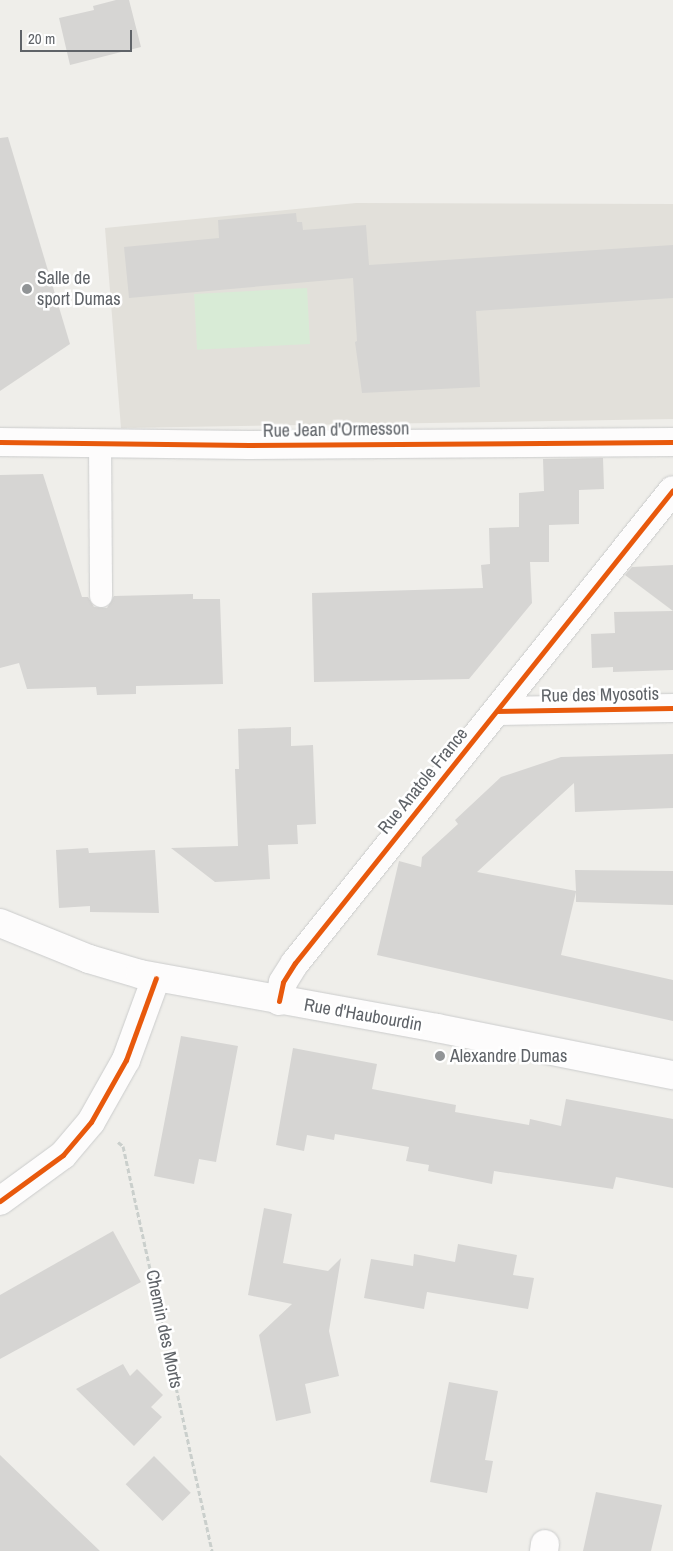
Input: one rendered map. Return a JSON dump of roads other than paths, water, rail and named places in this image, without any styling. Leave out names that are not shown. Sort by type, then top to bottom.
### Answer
[{"type":"street","name":"Rue Jean d'Ormesson","points":[[0,442],[673,442]]},
{"type":"street","name":"Rue Anatole France","points":[[278,1001],[284,982],[295,963],[673,490]]},
{"type":"street","name":"Rue des Myosotis","points":[[498,711],[673,708]]},
{"type":"street","name":"Rue d'Haubourdin","points":[[0,923],[89,959],[156,978],[437,1028],[673,1075]]},
{"type":"street","points":[[0,1201],[47,1168],[92,1122],[126,1060],[156,978]]},
{"type":"lane","points":[[100,443],[101,596]]},
{"type":"place","name":"Salle de sport Dumas","points":[[27,289]]},
{"type":"place","name":"Alexandre Dumas","points":[[440,1056]]}]
